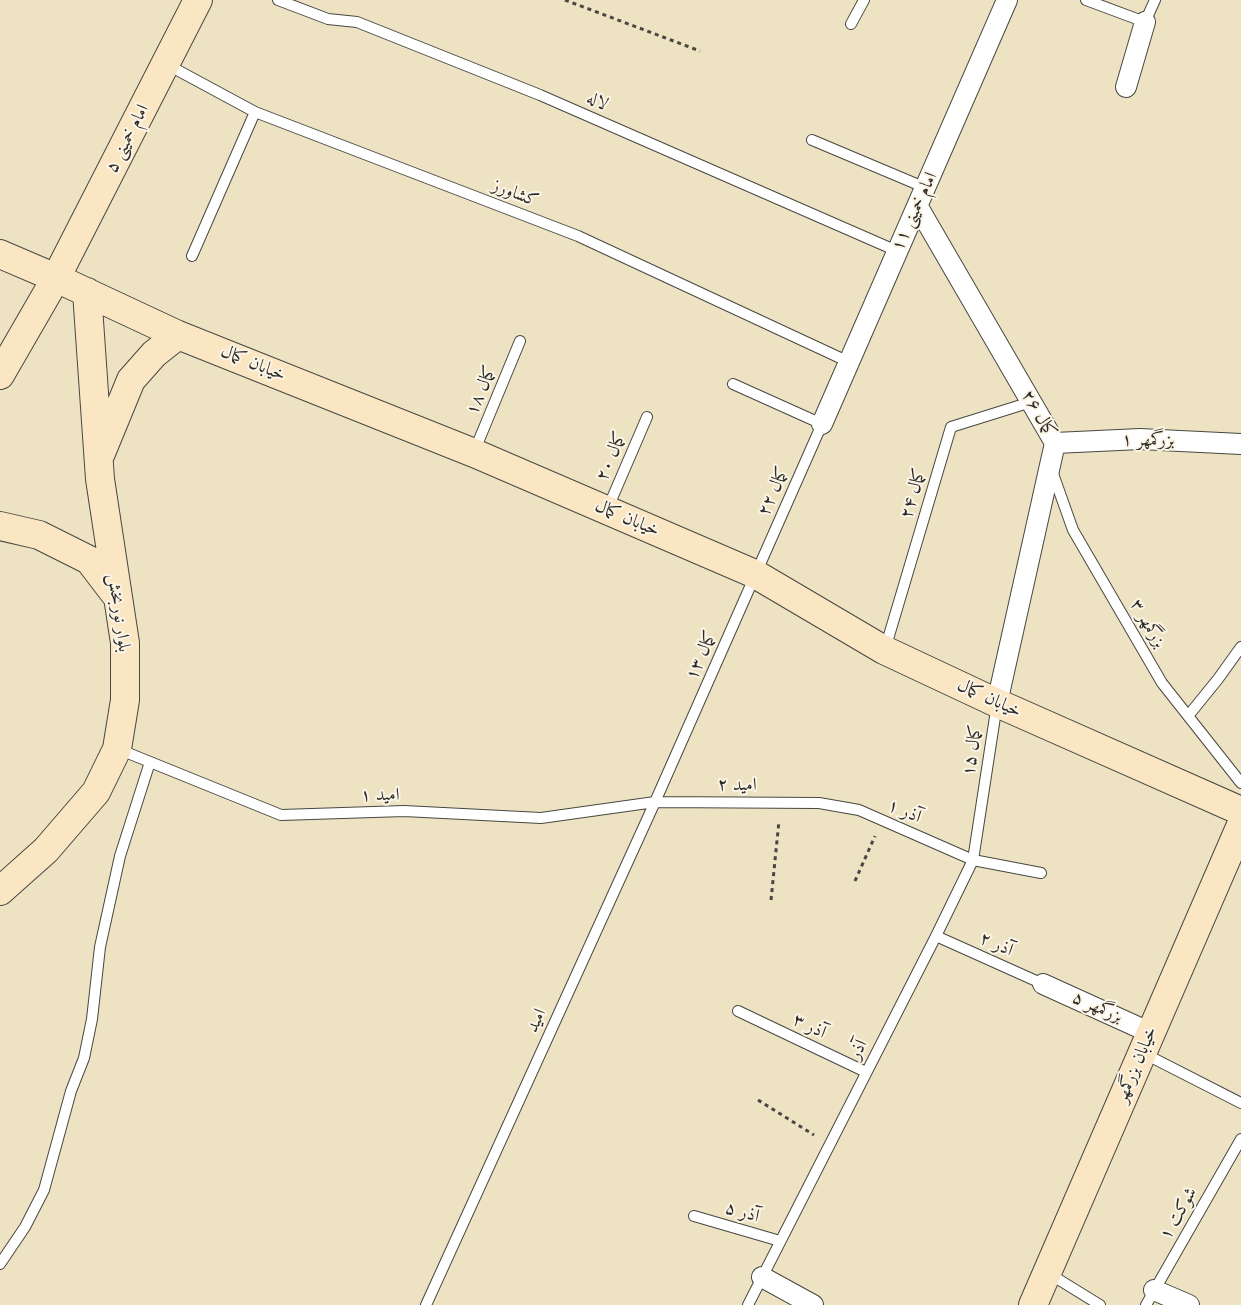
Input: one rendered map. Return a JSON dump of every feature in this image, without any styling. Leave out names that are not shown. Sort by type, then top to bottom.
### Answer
[{"type":"street","name":"امام خمینی ۵","points":[[56,278],[198,0]]},
{"type":"street","name":"امام خمینی ۱۱","points":[[822,424],[1007,0]]},
{"type":"street","points":[[1126,87],[1145,22]]},
{"type":"street","name":"کمال ۲۶","points":[[918,207],[1055,443],[997,703]]},
{"type":"street","name":"خیابان کمال","points":[[0,254],[178,335],[474,453],[755,574],[884,650],[997,703],[1241,811]]},
{"type":"street","points":[[0,375],[56,278]]},
{"type":"street","name":"بلوار نوربخش","points":[[0,891],[46,850],[96,792],[117,749],[125,700],[125,643],[116,596],[100,479],[87,292]]},
{"type":"street","points":[[98,459],[131,380],[154,354],[178,335]]},
{"type":"street","name":"بزرگمهر ۱","points":[[1055,443],[1140,439],[1241,444]]},
{"type":"street","points":[[0,526],[39,535],[89,560],[116,596]]},
{"type":"street","name":"خیابان بزرگمهر","points":[[1033,1305],[1241,825]]},
{"type":"street","name":"بزرگمهر ۵","points":[[1043,984],[1147,1043]]},
{"type":"street","points":[[762,1278],[813,1305]]},
{"type":"street","points":[[1150,1298],[1189,1305]]},
{"type":"lane","name":"لاله","points":[[278,0],[328,19],[357,22],[540,95],[897,251]]},
{"type":"lane","points":[[851,24],[864,0]]},
{"type":"lane","points":[[1086,0],[1145,22],[1155,0]]},
{"type":"lane","name":"کشاورز","points":[[166,64],[255,112],[578,236],[849,362]]},
{"type":"lane","points":[[192,256],[255,112]]},
{"type":"lane","points":[[812,140],[926,188]]},
{"type":"lane","name":"کمال ۱۸","points":[[474,453],[520,342]]},
{"type":"lane","points":[[733,384],[822,424]]},
{"type":"lane","name":"کمال ۲۴","points":[[884,650],[951,426],[1031,402]]},
{"type":"lane","name":"کمال ۲۰","points":[[607,511],[647,417]]},
{"type":"lane","name":"کمال ۲۲","points":[[755,574],[822,424]]},
{"type":"lane","name":"بزرگمهر ۳","points":[[1050,466],[1073,530],[1162,683],[1241,783]]},
{"type":"lane","name":"کمال ۱۳","points":[[678,750],[755,574]]},
{"type":"lane","points":[[1188,716],[1241,648]]},
{"type":"lane","name":"کمال ۱۵","points":[[981,804],[997,703]]},
{"type":"lane","name":"امید ۱","points":[[117,749],[281,815],[404,811],[541,818],[655,802]]},
{"type":"lane","name":"امید","points":[[430,1304],[678,750]]},
{"type":"lane","points":[[0,1264],[25,1227],[44,1190],[71,1091],[84,1058],[92,1019],[100,947],[120,856],[150,762]]},
{"type":"lane","name":"امید ۲","points":[[655,802],[819,803]]},
{"type":"lane","name":"آذر ۱","points":[[819,803],[860,810],[973,860],[1041,873]]},
{"type":"lane","name":"آذر","points":[[748,1305],[973,860],[981,804]]},
{"type":"lane","name":"آذر ۲","points":[[936,936],[1043,984]]},
{"type":"lane","name":"آذر ۳","points":[[738,1010],[866,1072]]},
{"type":"lane","points":[[1147,1043],[1241,1103]]},
{"type":"lane","name":"شوکت ۱","points":[[1150,1298],[1241,1139]]},
{"type":"lane","name":"آذر ۵","points":[[694,1216],[780,1242]]},
{"type":"lane","points":[[1047,1272],[1100,1305]]},
{"type":"path","points":[[565,0],[700,51]]},
{"type":"path","points":[[771,900],[781,803]]},
{"type":"path","points":[[856,881],[882,820]]},
{"type":"path","points":[[758,1100],[829,1145]]}]
